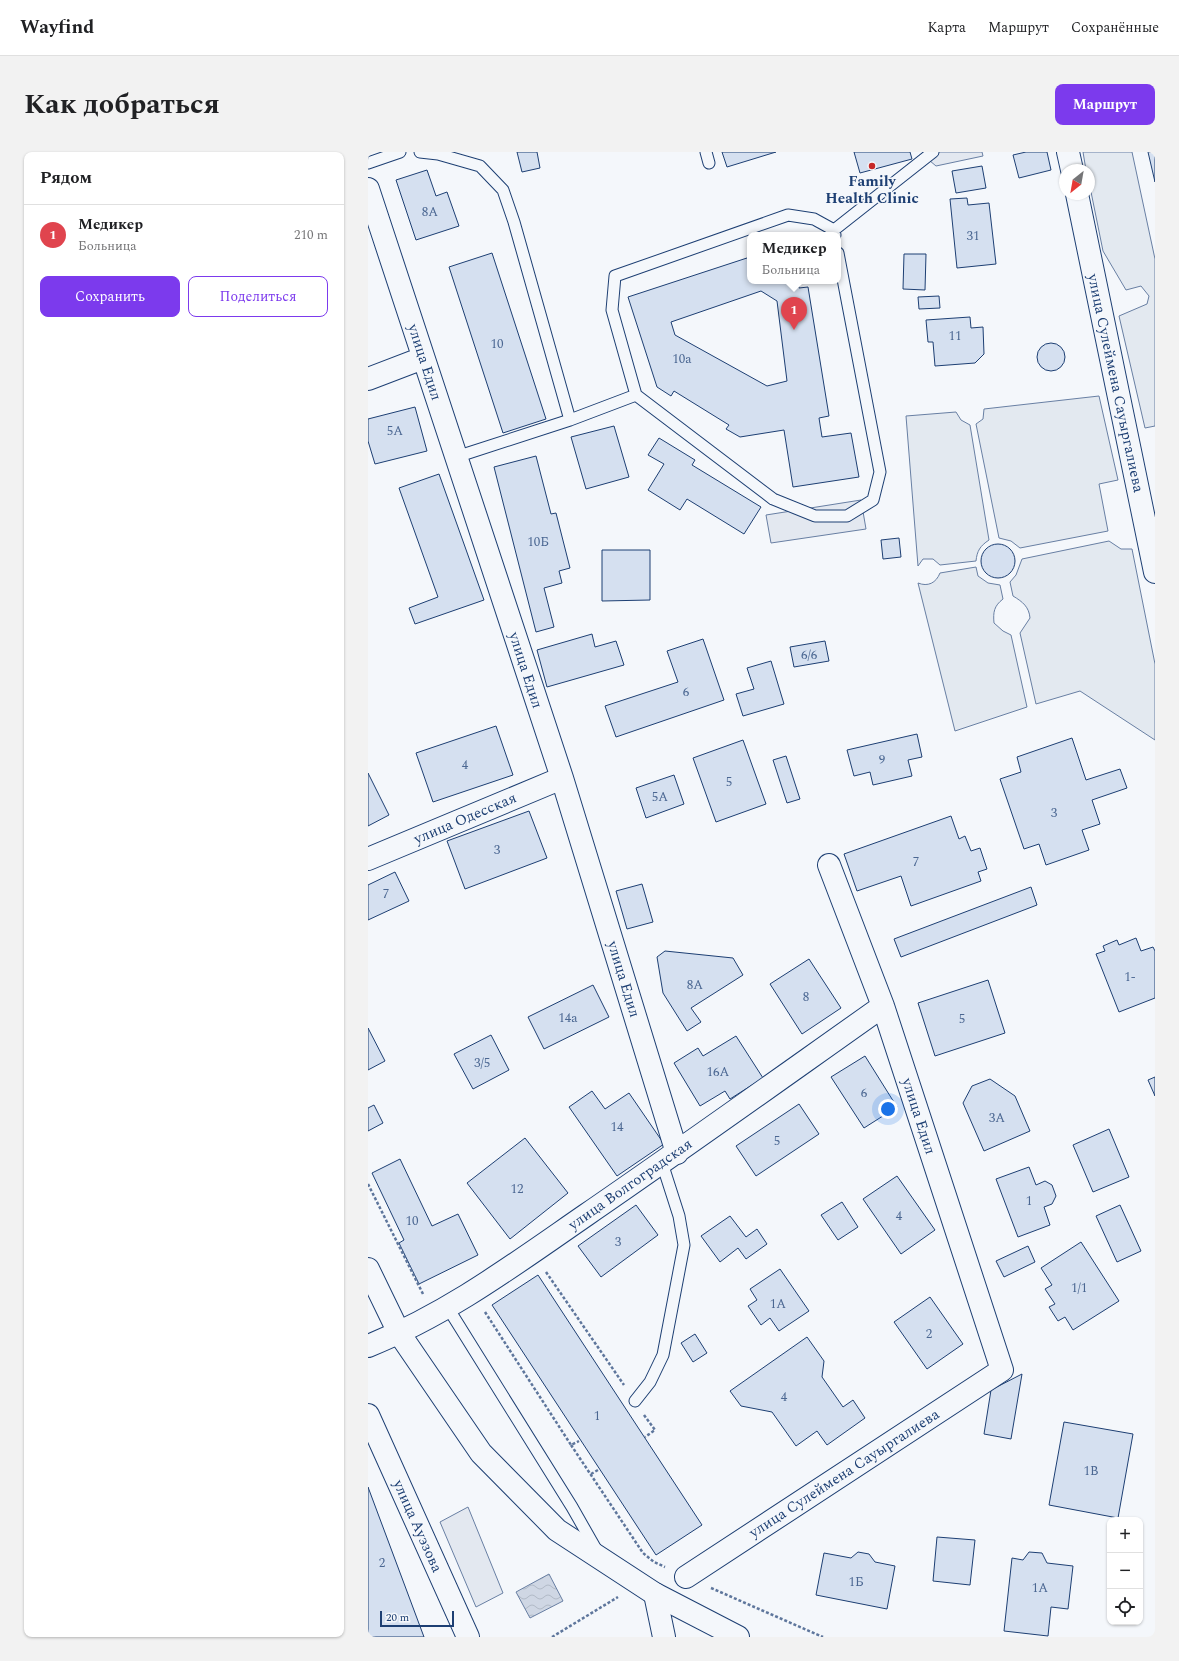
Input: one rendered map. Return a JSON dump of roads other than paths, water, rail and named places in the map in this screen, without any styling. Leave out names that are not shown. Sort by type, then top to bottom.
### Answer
[{"type":"street","points":[[1068,152],[1071,164]]},
{"type":"street","name":"улица Едил","points":[[368,190],[562,778],[670,1158]]},
{"type":"street","name":"улица Сулеймена Сауыргалиева","points":[[1078,200],[1155,572]]},
{"type":"street","points":[[368,379],[423,358]]},
{"type":"street","name":"улица Одесская","points":[[368,859],[562,778]]},
{"type":"street","name":"улица Едил","points":[[829,865],[882,1006],[1002,1370]]},
{"type":"street","name":"улица Волгоградская","points":[[368,1346],[399,1333],[441,1312],[472,1293],[670,1158],[882,1006]]},
{"type":"street","points":[[368,1269],[399,1333],[481,1452],[557,1530],[647,1589],[729,1633]]},
{"type":"street","name":"улица Сулеймена Сауыргалиева","points":[[686,1577],[1002,1370]]},
{"type":"street","name":"улица Ауэзова","points":[[368,1415],[468,1637]]},
{"type":"street","points":[[647,1589],[664,1637]]},
{"type":"lane","points":[[368,163],[400,152]]},
{"type":"lane","points":[[420,152],[438,154],[480,166],[504,190],[570,420]]},
{"type":"lane","points":[[835,232],[933,152]]},
{"type":"lane","points":[[833,232],[814,219],[788,215],[615,276],[612,310],[636,395],[773,499],[815,516],[847,516],[873,500],[880,472],[841,269]]},
{"type":"lane","points":[[456,457],[570,420],[636,395]]},
{"type":"lane","points":[[635,1401],[650,1382],[663,1354],[684,1246],[670,1158]]},
{"type":"lane","points":[[441,1312],[572,1507],[602,1560]]},
{"type":"water","points":[[549,1574],[563,1601],[530,1618],[516,1592]]},
{"type":"place","name":"Family Health Clinic","points":[[872,166]]},
{"type":"place","name":"Медикер","points":[[794,330]]}]
